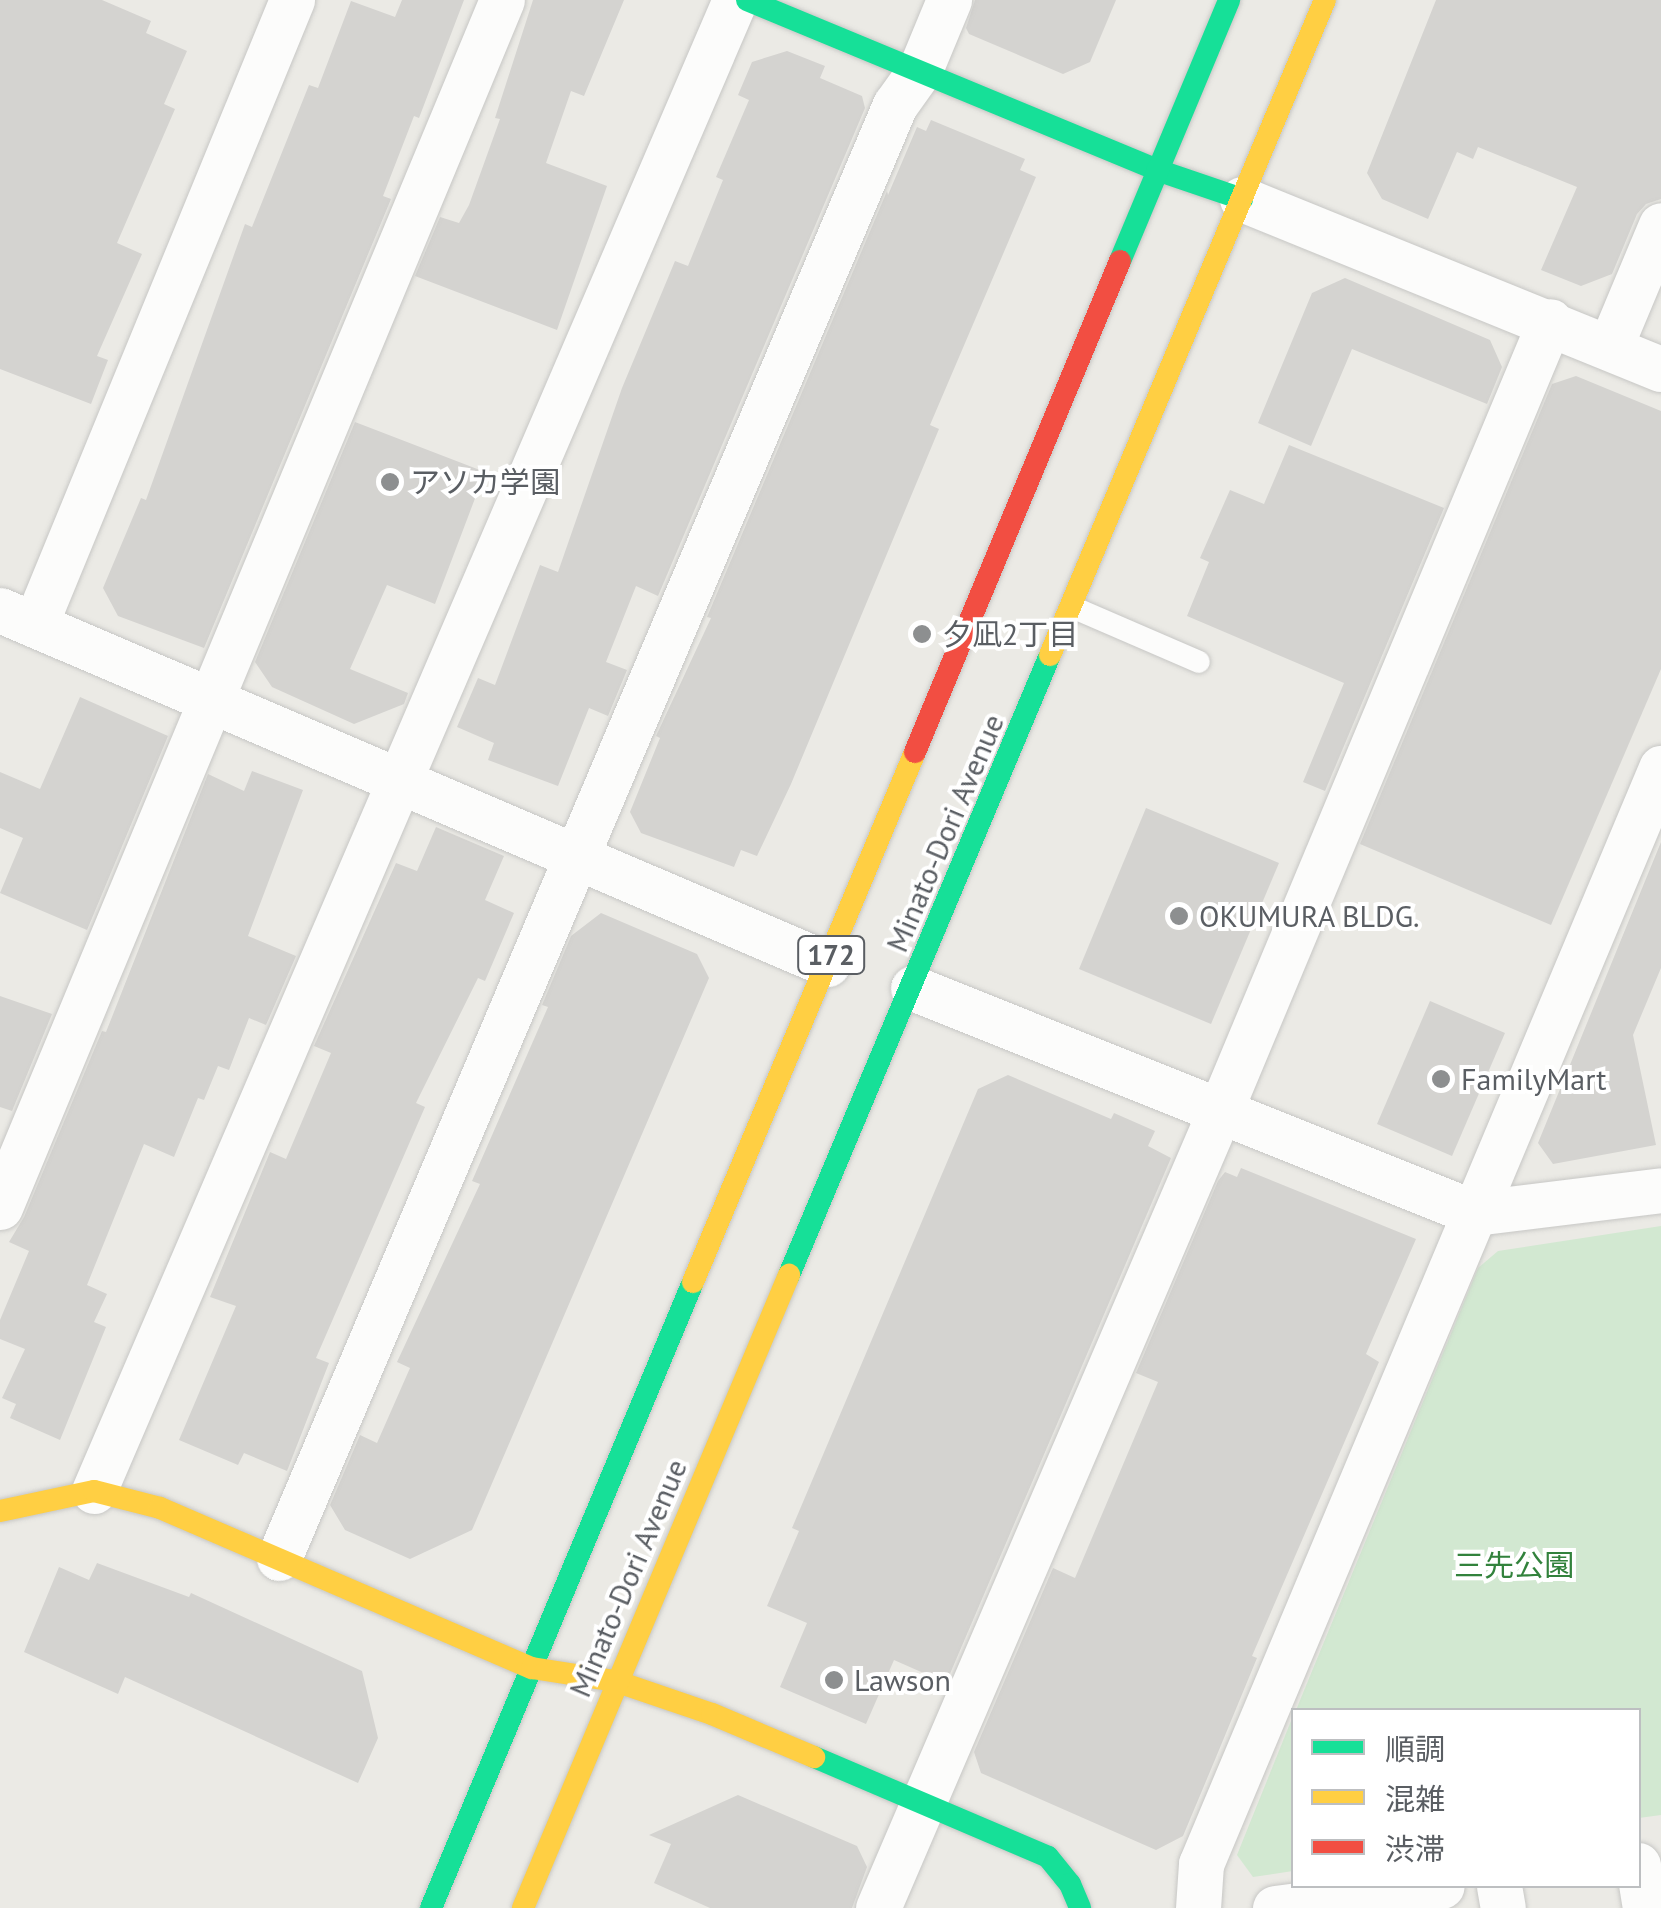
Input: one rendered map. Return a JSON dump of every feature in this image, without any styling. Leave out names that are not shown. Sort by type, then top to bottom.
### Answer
[{"type":"main road","points":[[747,0],[1158,170],[1242,199]]},
{"type":"main road","name":"Minato-Dori Avenue","points":[[432,1908],[1228,0]]},
{"type":"main road","name":"Minato-Dori Avenue","points":[[522,1908],[1325,0]]},
{"type":"main road","points":[[0,1511],[94,1491],[160,1508],[532,1668],[616,1682],[712,1714],[1048,1858],[1070,1884],[1080,1908]]},
{"type":"street","points":[[292,0],[17,618],[827,964]]},
{"type":"street","points":[[0,1207],[502,0]]},
{"type":"street","points":[[94,1491],[735,0]]},
{"type":"street","points":[[278,1558],[895,105],[920,70],[949,0]]},
{"type":"street","points":[[1242,199],[1661,369]]},
{"type":"street","points":[[1610,347],[1661,225]]},
{"type":"street","points":[[878,1908],[1220,1111],[1550,321]]},
{"type":"street","points":[[1198,1908],[1201,1864],[1661,768]]},
{"type":"street","points":[[912,988],[1475,1213],[1661,1190]]},
{"type":"street","points":[[1641,1879],[1646,1908]]},
{"type":"street","points":[[1275,1908],[1427,1888]]},
{"type":"lane","points":[[1072,606],[1199,662]]},
{"type":"green space","name":"三先公園","points":[[1661,1226],[1661,1815],[1641,1818],[1641,1708],[1297,1708],[1478,1268],[1498,1251]]},
{"type":"green space","points":[[1291,1721],[1291,1871],[1253,1877],[1237,1855]]},
{"type":"building","points":[[0,0],[102,0],[151,21],[146,33],[187,51],[164,104],[175,109],[117,243],[142,254],[97,356],[108,360],[91,404],[0,369]]},
{"type":"building","points":[[402,0],[464,0],[419,118],[414,116],[383,196],[391,199],[204,648],[118,616],[103,588],[141,498],[146,500],[245,224],[252,227],[309,85],[318,88],[351,1],[395,17]]},
{"type":"building","points":[[533,0],[624,0],[584,96],[571,91],[546,163],[607,186],[557,330],[415,276],[440,217],[459,223],[469,205],[500,119],[495,118]]},
{"type":"building","points":[[975,0],[1116,0],[1090,62],[1063,74],[969,34],[966,28]]},
{"type":"building","points":[[1436,0],[1661,0],[1661,199],[1646,204],[1637,214],[1612,274],[1581,286],[1541,270],[1577,187],[1478,147],[1473,159],[1457,152],[1428,219],[1382,199],[1367,173]]},
{"type":"building","points":[[787,51],[825,66],[820,78],[862,96],[865,108],[658,596],[636,586],[606,662],[627,670],[608,716],[589,708],[558,786],[488,760],[494,743],[457,727],[478,678],[495,685],[540,565],[558,572],[622,388],[675,261],[688,266],[723,180],[716,177],[749,100],[738,95],[752,62]]},
{"type":"building","points":[[931,120],[1025,159],[1020,170],[1036,177],[930,425],[939,429],[791,784],[757,856],[741,850],[734,867],[641,833],[630,812],[660,738],[656,736],[711,618],[707,617],[887,191],[888,195],[917,127],[926,131]]},
{"type":"building","points":[[1345,278],[1490,340],[1502,367],[1487,404],[1352,349],[1311,446],[1258,423],[1312,293]]},
{"type":"building","points":[[1576,376],[1661,411],[1661,669],[1551,925],[1360,844],[1552,384]]},
{"type":"building","points":[[355,422],[485,472],[435,604],[387,585],[350,669],[408,693],[404,704],[354,724],[272,687],[255,662]]},
{"type":"building","points":[[1289,445],[1444,508],[1325,791],[1303,782],[1344,683],[1187,616],[1209,562],[1200,558],[1230,490],[1264,504]]},
{"type":"building","points":[[80,697],[168,736],[87,930],[0,893],[23,838],[0,828],[0,772],[40,789]]},
{"type":"building","points":[[252,771],[303,790],[248,936],[296,956],[266,1025],[249,1018],[229,1070],[218,1066],[204,1100],[198,1098],[174,1157],[144,1144],[87,1285],[107,1294],[94,1322],[106,1327],[60,1440],[10,1418],[16,1404],[2,1398],[25,1349],[0,1339],[0,1320],[29,1251],[9,1242],[24,1217],[102,1031],[106,1032],[208,774],[244,791]]},
{"type":"building","name":"OKUMURA BLDG.","points":[[1146,808],[1279,863],[1211,1024],[1079,969]]},
{"type":"building","points":[[436,827],[504,856],[485,900],[514,913],[485,981],[478,978],[416,1103],[425,1107],[316,1358],[329,1363],[287,1471],[244,1453],[238,1465],[179,1440],[236,1306],[210,1297],[270,1152],[286,1159],[331,1053],[314,1046],[396,863],[417,871]]},
{"type":"building","points":[[1661,842],[1661,968],[1633,1035],[1656,1145],[1553,1164],[1538,1143]]},
{"type":"building","points":[[601,913],[697,954],[709,978],[472,1530],[410,1559],[345,1530],[330,1505],[360,1435],[377,1443],[410,1368],[397,1362],[480,1184],[472,1181],[548,1007],[542,1005],[571,936]]},
{"type":"building","points":[[0,996],[52,1014],[12,1111],[0,1107]]},
{"type":"building","name":"FamilyMart","points":[[1430,1001],[1505,1033],[1452,1156],[1377,1124]]},
{"type":"building","points":[[1008,1075],[1111,1119],[1114,1113],[1155,1131],[1148,1146],[1171,1158],[946,1683],[894,1660],[866,1724],[780,1687],[807,1623],[767,1606],[799,1531],[792,1528],[978,1089]]},
{"type":"building","points":[[1241,1168],[1416,1239],[1366,1354],[1379,1362],[1252,1656],[1257,1658],[1183,1836],[1156,1850],[981,1773],[974,1752],[1053,1568],[1075,1578],[1158,1382],[1136,1373],[1218,1181],[1225,1172],[1237,1177]]},
{"type":"building","points":[[97,1563],[189,1597],[191,1593],[362,1671],[378,1738],[358,1783],[125,1677],[118,1694],[24,1652],[59,1567],[89,1580]]},
{"type":"building","points":[[738,1795],[857,1846],[867,1867],[852,1908],[710,1908],[654,1883],[671,1844],[649,1835]]},
{"type":"traffic: fast","points":[[747,0],[1157,170],[1242,199]]},
{"type":"traffic: fast","points":[[1120,261],[1229,0]]},
{"type":"traffic: fast","points":[[789,1275],[1050,655]]},
{"type":"traffic: fast","points":[[431,1908],[693,1282]]},
{"type":"traffic: fast","points":[[814,1757],[1048,1857],[1070,1884],[1080,1908]]},
{"type":"traffic: slow","points":[[1050,655],[1325,0]]},
{"type":"traffic: slow","points":[[693,1282],[915,752]]},
{"type":"traffic: slow","points":[[523,1908],[789,1275]]},
{"type":"traffic: slow","points":[[0,1511],[94,1491],[160,1508],[532,1668],[615,1681],[712,1714],[814,1757]]},
{"type":"traffic: jam","points":[[915,752],[1120,261]]},
{"type":"place","name":"アソカ学園","points":[[390,482]]},
{"type":"place","name":"夕凪2丁目","points":[[922,634]]},
{"type":"place","name":"OKUMURA BLDG.","points":[[1179,916]]},
{"type":"place","name":"FamilyMart","points":[[1441,1079]]},
{"type":"place","name":"Lawson","points":[[834,1680]]}]
